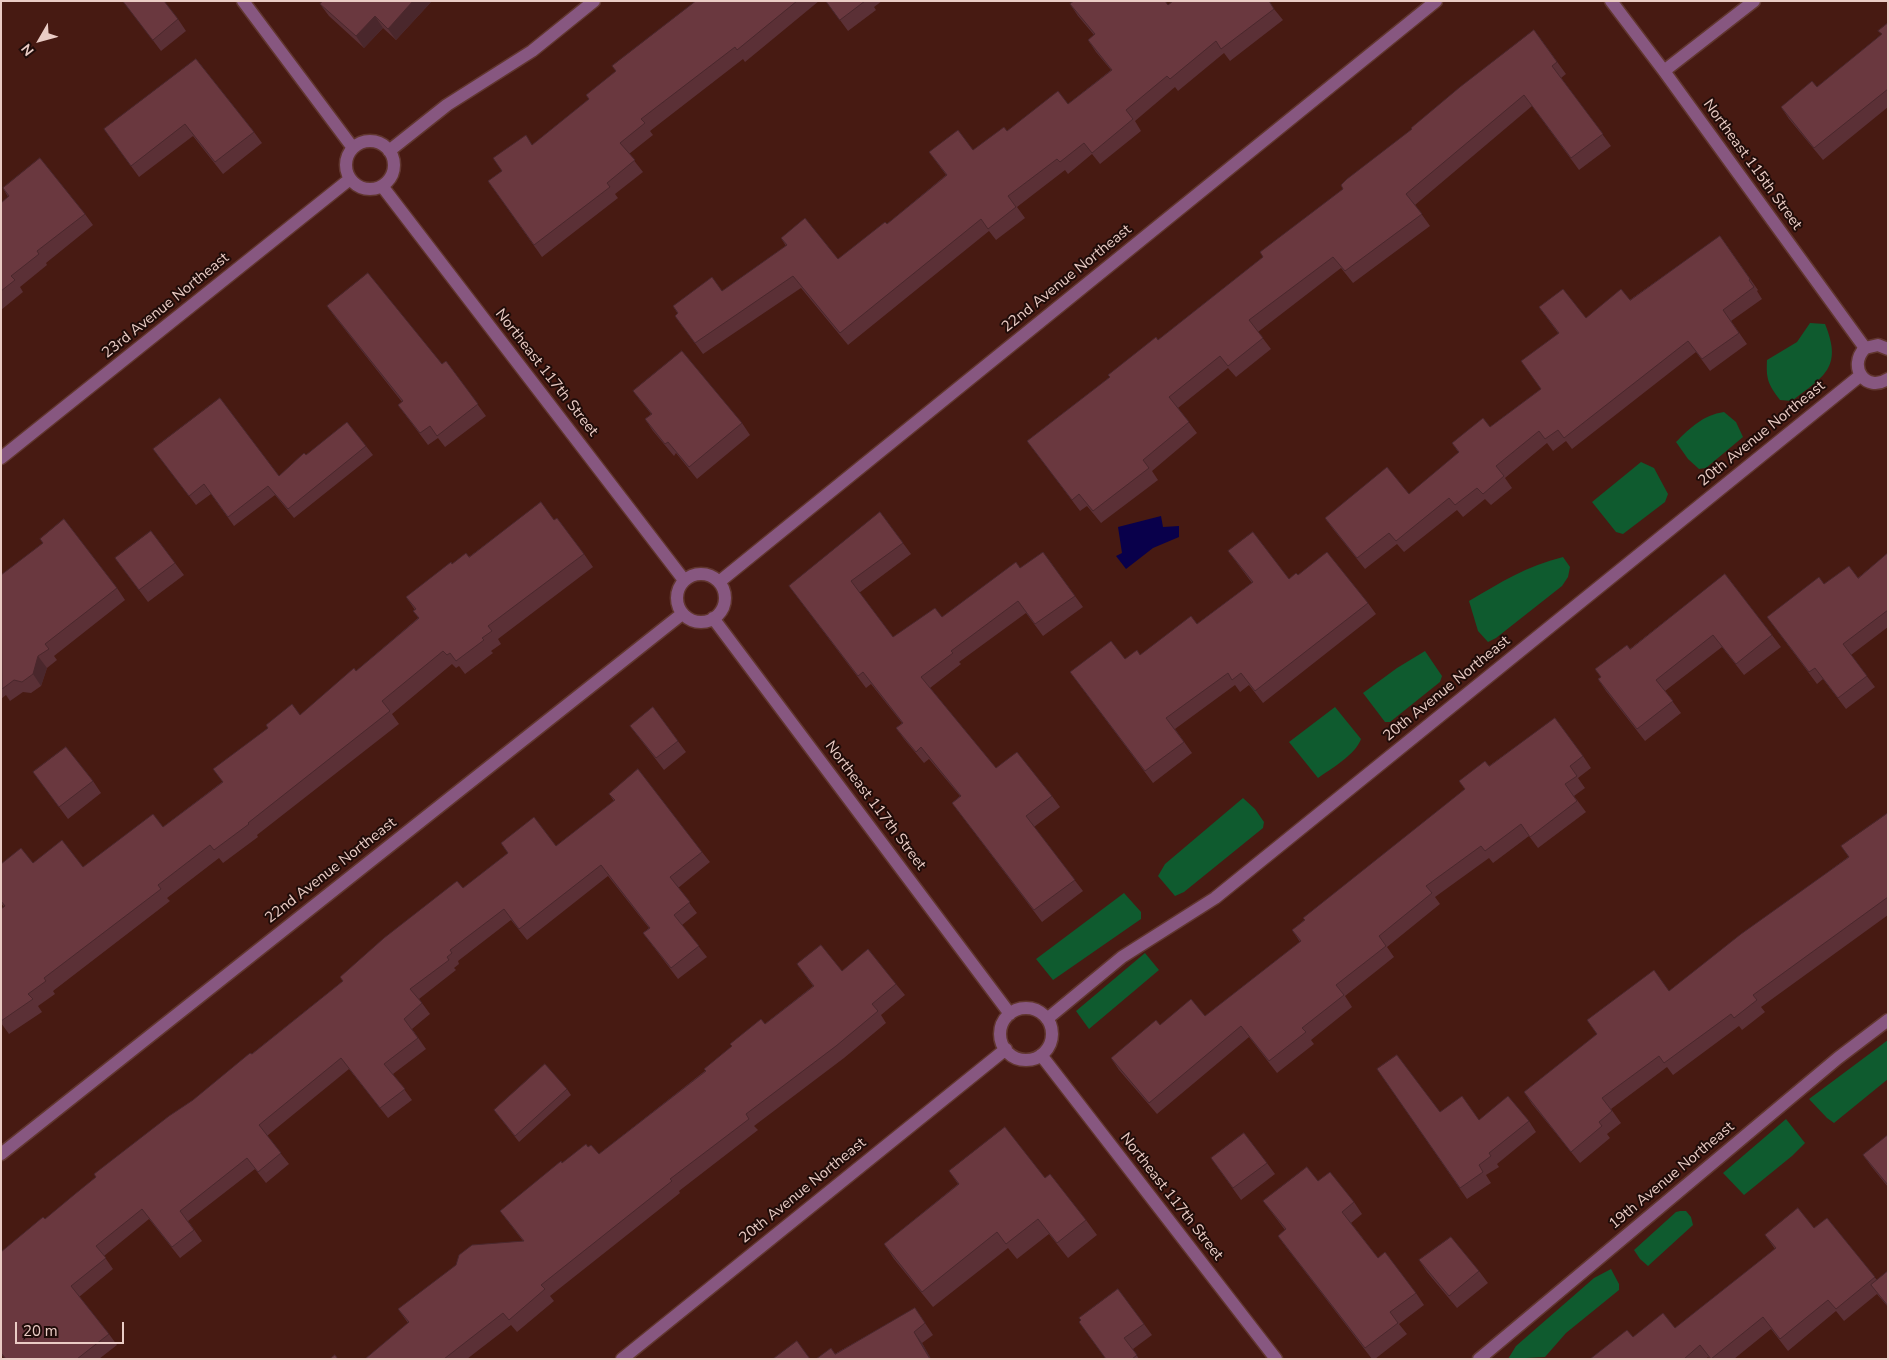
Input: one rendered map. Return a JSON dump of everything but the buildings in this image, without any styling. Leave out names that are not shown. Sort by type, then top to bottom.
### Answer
[{"type":"street","points":[[243,1],[353,148]]},
{"type":"street","points":[[389,151],[447,105],[532,52],[594,1]]},
{"type":"street","name":"22nd Avenue Northeast","points":[[719,582],[1436,1]]},
{"type":"street","name":"Northeast 115th Street","points":[[1610,1],[1664,71],[1865,348]]},
{"type":"street","points":[[1664,71],[1754,1]]},
{"type":"street","points":[[374,142],[382,144],[389,151],[392,157],[392,174],[382,186],[374,189],[365,189],[358,187],[350,179],[346,169],[346,161],[348,154],[359,143],[374,142]]},
{"type":"street","name":"23rd Avenue Northeast","points":[[1,458],[350,179]]},
{"type":"street","name":"Northeast 117th Street","points":[[382,186],[684,580]]},
{"type":"street","points":[[1888,349],[1878,345],[1865,348],[1858,359],[1857,365],[1861,375],[1868,381],[1880,383],[1888,379]]},
{"type":"street","name":"20th Avenue Northeast","points":[[1047,1019],[1122,957],[1214,898],[1861,375]]},
{"type":"street","points":[[694,574],[703,574],[719,582],[725,593],[725,601],[718,615],[704,622],[696,622],[682,614],[676,599],[678,590],[684,580],[694,574]]},
{"type":"street","name":"22nd Avenue Northeast","points":[[1,1154],[682,614]]},
{"type":"street","name":"Northeast 117th Street","points":[[714,618],[1010,1014]]},
{"type":"street","points":[[1021,1008],[1038,1010],[1047,1019],[1052,1030],[1052,1038],[1049,1046],[1041,1055],[1030,1060],[1022,1060],[1013,1057],[1002,1043],[1000,1034],[1002,1026],[1010,1014],[1021,1008]]},
{"type":"street","name":"19th Avenue Northeast","points":[[1479,1359],[1838,1058],[1888,1020]]},
{"type":"street","name":"20th Avenue Northeast","points":[[622,1359],[1006,1049]]},
{"type":"street","name":"Northeast 117th Street","points":[[1041,1055],[1276,1359]]},
{"type":"green space","points":[[1810,323],[1825,324],[1832,351],[1831,361],[1827,370],[1813,385],[1792,401],[1780,400],[1769,381],[1767,360],[1797,342]]},
{"type":"green space","points":[[1724,412],[1736,422],[1743,437],[1706,468],[1699,469],[1688,459],[1676,442],[1703,419]]},
{"type":"green space","points":[[1641,462],[1654,468],[1668,494],[1665,502],[1623,534],[1616,532],[1592,502]]},
{"type":"green space","points":[[1563,557],[1570,567],[1568,577],[1562,586],[1496,638],[1488,642],[1478,631],[1469,601],[1526,570]]},
{"type":"green space","points":[[1425,651],[1442,676],[1440,682],[1390,722],[1385,722],[1363,693],[1397,668]]},
{"type":"green space","points":[[1335,707],[1361,739],[1349,756],[1318,778],[1289,742]]},
{"type":"green space","points":[[1243,798],[1255,809],[1264,822],[1263,828],[1184,892],[1175,896],[1158,876],[1165,864]]},
{"type":"green space","points":[[1124,893],[1141,912],[1141,919],[1053,980],[1036,959]]},
{"type":"green space","points":[[1145,953],[1159,970],[1089,1029],[1076,1011]]},
{"type":"green space","points":[[1888,1040],[1888,1079],[1834,1123],[1827,1118],[1809,1099]]},
{"type":"green space","points":[[1786,1119],[1805,1143],[1744,1195],[1723,1173]]},
{"type":"green space","points":[[1686,1211],[1691,1217],[1693,1225],[1648,1266],[1634,1250],[1676,1212]]},
{"type":"green space","points":[[1611,1269],[1619,1284],[1619,1290],[1566,1333],[1545,1357],[1508,1359],[1516,1346],[1594,1278]]},
{"type":"shaded area","points":[[1161,516],[1163,527],[1179,526],[1179,537],[1153,548],[1126,569],[1116,556],[1122,553],[1118,527]]}]
